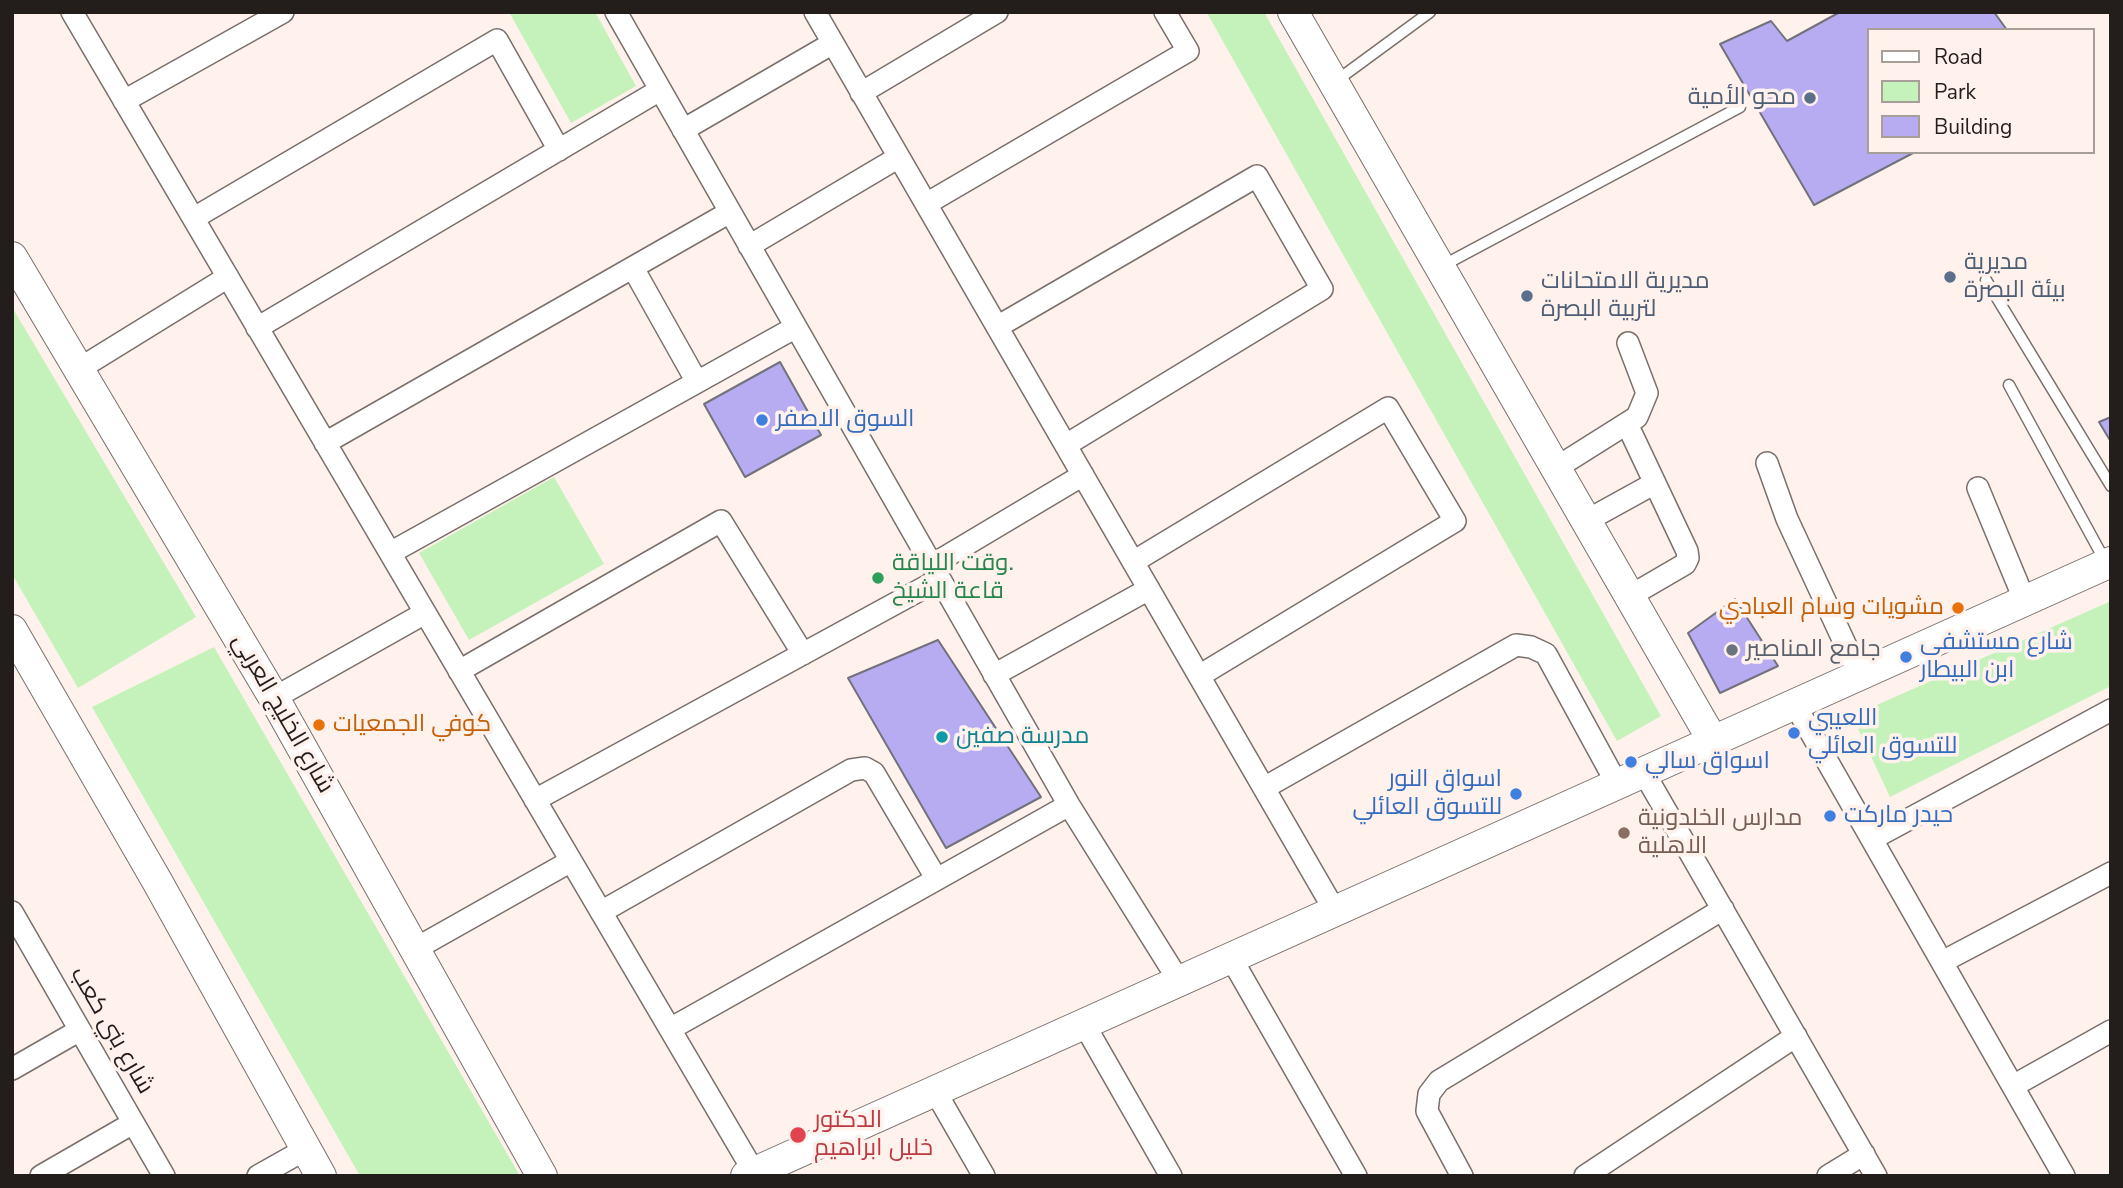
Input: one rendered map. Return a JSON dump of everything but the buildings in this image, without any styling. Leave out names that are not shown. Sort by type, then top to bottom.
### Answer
[{"type":"street","points":[[72,12],[670,1029],[750,1174],[791,1167],[935,1091],[2109,563]]},
{"type":"street","points":[[124,100],[283,12]]},
{"type":"street","points":[[616,12],[1069,805],[1179,981]]},
{"type":"street","points":[[815,12],[1335,911]]},
{"type":"street","points":[[862,93],[997,12]]},
{"type":"street","points":[[926,204],[1188,51],[1165,12]]},
{"type":"street","points":[[1293,12],[1713,741]]},
{"type":"street","points":[[194,218],[497,40],[559,150]]},
{"type":"street","points":[[683,130],[833,43]]},
{"type":"street","points":[[257,328],[660,90]]},
{"type":"street","points":[[749,246],[899,157]]},
{"type":"street","points":[[997,327],[1257,176],[1322,289],[1066,445]]},
{"type":"street","points":[[325,443],[730,212]]},
{"type":"street","name":"شارع الخليج العربي","points":[[12,257],[274,698],[542,1176]]},
{"type":"street","points":[[634,268],[697,382]]},
{"type":"street","points":[[79,369],[228,277]]},
{"type":"street","points":[[390,553],[796,327]]},
{"type":"street","points":[[1556,468],[1637,417],[1647,393],[1628,343]]},
{"type":"street","points":[[1133,562],[1388,408],[1455,521],[1199,676]]},
{"type":"street","points":[[1627,424],[1688,558],[1685,564],[1630,596]]},
{"type":"street","points":[[1767,463],[1787,519],[1859,674]]},
{"type":"street","points":[[535,800],[803,654],[936,572],[1083,475]]},
{"type":"street","points":[[1586,521],[1655,482]]},
{"type":"street","points":[[1978,488],[2024,599]]},
{"type":"street","points":[[459,671],[721,522],[803,654]]},
{"type":"street","points":[[994,675],[1149,589]]},
{"type":"street","points":[[274,698],[425,613]]},
{"type":"street","points":[[12,630],[157,881],[321,1176]]},
{"type":"street","points":[[1264,788],[1516,645],[1531,647],[1546,654],[1723,909],[1876,1176]]},
{"type":"street","points":[[1794,703],[2064,1176]]},
{"type":"street","points":[[1872,839],[2111,710]]},
{"type":"street","points":[[601,912],[851,770],[864,768],[874,773],[936,878]]},
{"type":"street","points":[[670,1029],[1069,805]]},
{"type":"street","points":[[415,949],[571,861]]},
{"type":"street","points":[[1942,962],[2111,873]]},
{"type":"street","points":[[1462,1176],[1427,1111],[1429,1094],[1439,1081],[1723,909]]},
{"type":"street","name":"شارع بني كعب","points":[[12,912],[20,942],[80,1030],[164,1176]]},
{"type":"street","points":[[1230,957],[1356,1176]]},
{"type":"street","points":[[1084,1024],[1171,1176]]},
{"type":"street","points":[[12,1069],[80,1030]]},
{"type":"street","points":[[2013,1086],[2111,1031]]},
{"type":"street","points":[[1585,1176],[1796,1036]]},
{"type":"street","points":[[935,1091],[984,1176]]},
{"type":"street","points":[[41,1176],[133,1123]]},
{"type":"street","points":[[258,1176],[306,1149]]},
{"type":"street","points":[[1828,1176],[1864,1154]]},
{"type":"lane","points":[[1334,83],[1430,12]]},
{"type":"lane","points":[[1440,267],[1740,107]]},
{"type":"lane","points":[[1986,280],[2111,486]]},
{"type":"lane","points":[[2009,385],[2109,563]]},
{"type":"green space","points":[[509,12],[595,12],[636,86],[571,123]]},
{"type":"green space","points":[[1264,12],[1661,716],[1617,741],[1207,13]]},
{"type":"green space","points":[[12,307],[196,617],[78,688],[12,574]]},
{"type":"green space","points":[[554,477],[604,564],[469,640],[419,553]]},
{"type":"green space","points":[[2111,601],[2111,686],[1890,797],[1852,716]]},
{"type":"green space","points":[[214,647],[520,1176],[360,1176],[92,707]]},
{"type":"place","name":"محو الأمية","points":[[1810,98]]},
{"type":"place","name":"مديرية بيئة البصرة","points":[[1950,277]]},
{"type":"place","name":"مديرية الامتحانات لتربية البصرة","points":[[1527,296]]},
{"type":"place","name":"السوق الاصفر","points":[[762,420]]},
{"type":"place","name":"وقت اللياقة. قاعة الشيخ","points":[[878,578]]},
{"type":"place","name":"مشويات وسام العبادي","points":[[1958,608]]},
{"type":"place","name":"جامع المناصير","points":[[1732,650]]},
{"type":"place","name":"شارع مستشفى ابن البيطار","points":[[1906,657]]},
{"type":"place","name":"كوفي الجمعيات","points":[[319,725]]},
{"type":"place","name":"اللعيبي للتسوق العائلي","points":[[1794,733]]},
{"type":"place","name":"مدرسة صفين","points":[[942,737]]},
{"type":"place","name":"اسواق سالي","points":[[1631,762]]},
{"type":"place","name":"اسواق النور للتسوق العائلي","points":[[1516,794]]},
{"type":"place","name":"حيدر ماركت","points":[[1830,816]]},
{"type":"place","name":"مدارس الخلدونية الاهلية","points":[[1624,833]]},
{"type":"place","name":"الدكتور خليل ابراهيم","points":[[798,1135]]}]
